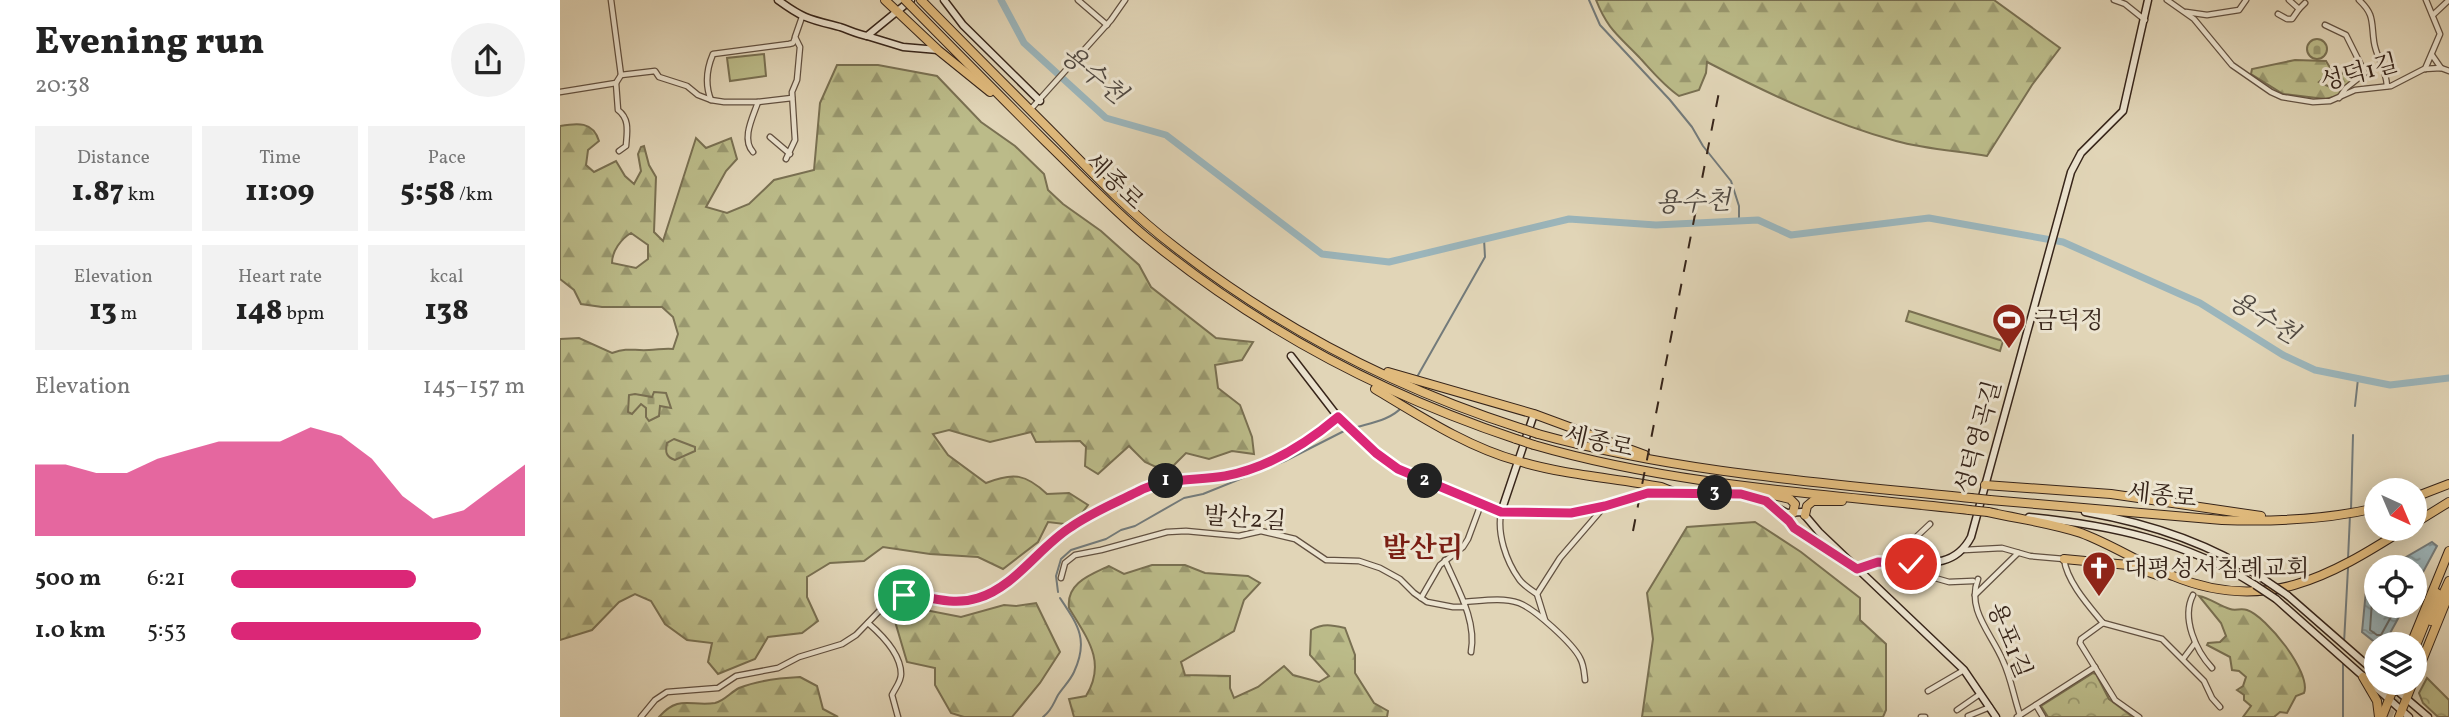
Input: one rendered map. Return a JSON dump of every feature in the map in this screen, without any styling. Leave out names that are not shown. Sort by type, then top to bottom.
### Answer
[{"type":"highway","points":[[885,0],[938,50],[1030,126]]},
{"type":"highway","name":"세종로","points":[[922,0],[1108,188],[1174,247],[1263,309],[1339,354],[1400,379],[1430,396],[1538,435],[1583,447],[1667,463],[1990,500],[2222,520],[2282,521],[2364,511]]},
{"type":"highway","name":"세종로","points":[[909,2],[1110,205],[1172,257],[1255,317],[1393,396],[1534,445],[1578,458],[1643,471],[1999,514],[2083,534],[2164,572],[2204,586],[2254,592],[2298,584],[2333,572],[2385,541]]},
{"type":"highway","points":[[1400,379],[1534,414],[1667,463]]},
{"type":"highway","points":[[1393,396],[1419,417],[1480,447],[1519,461],[1661,487],[1675,493]]},
{"type":"highway","points":[[1717,481],[1790,499],[1795,504],[1792,516]]},
{"type":"highway","points":[[2427,492],[2449,484]]},
{"type":"highway","points":[[1985,485],[2111,494],[2252,516],[2320,518]]},
{"type":"highway","points":[[1806,516],[1809,503],[1818,500],[1900,502]]},
{"type":"highway","points":[[2427,516],[2449,502]]},
{"type":"highway","points":[[2416,632],[2449,551]]},
{"type":"highway","points":[[2064,559],[2128,565],[2181,583],[2204,586]]},
{"type":"highway","points":[[2426,632],[2449,561]]},
{"type":"highway","points":[[2427,633],[2449,581]]},
{"type":"highway","points":[[2427,637],[2449,594]]},
{"type":"highway","points":[[2363,677],[2377,701],[2380,717]]},
{"type":"highway","points":[[2380,717],[2390,695]]},
{"type":"highway","points":[[2400,713],[2407,695]]},
{"type":"street","points":[[611,0],[621,75],[616,83],[618,110],[625,116],[628,131],[626,146],[619,151]]},
{"type":"street","points":[[778,0],[802,17],[903,47],[938,50]]},
{"type":"street","points":[[944,0],[963,25],[1040,101]]},
{"type":"street","points":[[1078,0],[1107,25]]},
{"type":"street","points":[[1030,110],[1107,25],[1125,0]]},
{"type":"street","points":[[2114,0],[2146,20]]},
{"type":"street","points":[[2146,20],[2148,0]]},
{"type":"street","name":"성덕1길","points":[[2166,0],[2185,12],[2211,38],[2232,65],[2282,97],[2313,102],[2339,99],[2355,90],[2388,86],[2424,69],[2441,68],[2449,71]]},
{"type":"street","points":[[2185,12],[2207,15],[2239,10],[2246,0]]},
{"type":"street","points":[[2289,0],[2300,9]]},
{"type":"street","points":[[2359,0],[2370,10],[2375,27],[2374,43],[2386,71],[2388,86]]},
{"type":"street","points":[[2424,69],[2440,34],[2426,0]]},
{"type":"street","points":[[2434,14],[2449,0]]},
{"type":"street","points":[[867,36],[909,2]]},
{"type":"street","points":[[2277,14],[2291,19],[2305,3]]},
{"type":"street","points":[[711,100],[708,74],[713,54],[793,43],[802,17]]},
{"type":"street","name":"성덕영곡길","points":[[1964,550],[1971,537],[2076,161],[2123,111],[2146,20]]},
{"type":"street","points":[[2325,25],[2346,35],[2365,73],[2346,88],[2339,99]]},
{"type":"street","points":[[786,159],[795,140],[792,98],[800,47],[795,37]]},
{"type":"street","points":[[2432,55],[2441,68]]},
{"type":"street","points":[[621,75],[655,71],[659,77],[687,86],[698,95],[724,102],[792,98]]},
{"type":"street","points":[[560,92],[616,83]]},
{"type":"street","points":[[753,152],[749,148],[747,138],[758,102]]},
{"type":"street","points":[[770,137],[790,154]]},
{"type":"street","points":[[1291,356],[1338,417],[1376,453],[1398,469],[1501,512],[1571,513],[1648,493],[1675,493],[1741,494],[1766,501],[1792,516]]},
{"type":"street","points":[[1534,414],[1501,512],[1502,541],[1519,579],[1537,594],[1565,552],[1605,506]]},
{"type":"street","points":[[641,717],[655,700],[667,692],[718,688],[736,676],[778,668],[799,657],[842,644],[856,635],[885,605],[898,597],[911,595],[936,601],[959,601],[989,594],[1069,527],[1137,491],[1171,480],[1203,479],[1237,473],[1296,449],[1338,417]]},
{"type":"street","points":[[2019,502],[2148,525],[2208,547],[2287,595],[2364,661]]},
{"type":"street","points":[[1421,598],[1445,560],[1463,547],[1481,504]]},
{"type":"street","points":[[1996,717],[1964,670],[1856,567],[1806,516],[1798,512],[1792,516],[1791,525],[1856,567],[1878,562],[1914,564],[1951,558],[1964,550],[1994,547],[2030,556],[2064,559],[2065,567],[2080,593],[2103,623],[2158,636],[2204,681],[2220,707]]},
{"type":"street","points":[[1999,514],[2099,525],[2144,535],[2202,556],[2255,585],[2276,600],[2353,667],[2400,713],[2409,717]]},
{"type":"street","points":[[1797,529],[1805,526],[1806,516]]},
{"type":"street","points":[[1886,562],[1901,544],[1913,540],[1930,524]]},
{"type":"street","name":"발산2길","points":[[1061,578],[1065,563],[1075,555],[1167,532],[1239,536],[1261,531],[1295,538],[1326,560],[1359,561],[1380,568],[1400,579],[1421,598],[1439,605],[1494,600],[1527,607],[1576,650],[1582,661],[1585,680]]},
{"type":"street","name":"용포1길","points":[[2018,552],[1975,595],[1974,600],[1984,629],[2004,662],[2019,716]]},
{"type":"street","points":[[1445,560],[1469,619],[1471,652]]},
{"type":"street","points":[[1914,564],[1914,572],[1949,582],[1975,580],[1975,595]]},
{"type":"street","name":"발산2길","points":[[1537,594],[1548,624]]},
{"type":"street","points":[[2193,595],[2189,601],[2191,635],[2203,659],[2212,668]]},
{"type":"street","points":[[868,623],[885,638],[899,666],[900,678],[892,695],[898,717]]},
{"type":"street","points":[[2103,623],[2081,639],[2080,643],[2115,700],[2139,717]]},
{"type":"street","points":[[2183,659],[2195,642]]},
{"type":"street","points":[[2019,716],[2095,667]]},
{"type":"street","points":[[1928,691],[1964,670]]},
{"type":"street","points":[[1957,710],[1981,693]]},
{"type":"street","points":[[2403,695],[2428,717]]},
{"type":"street","points":[[2036,705],[2043,717]]},
{"type":"street","points":[[1968,716],[1990,707]]},
{"type":"green space","points":[[1596,0],[1994,0],[2060,48],[2032,85],[1987,156],[1918,146],[1871,134],[1799,106],[1707,62],[1699,90],[1679,96],[1614,32]]},
{"type":"green space","points":[[2317,39],[2324,42],[2327,49],[2324,56],[2317,59],[2310,56],[2307,49],[2310,42]]},
{"type":"green space","points":[[764,54],[766,76],[730,81],[727,58]]},
{"type":"green space","points":[[2295,60],[2326,61],[2332,71],[2319,82],[2332,88],[2344,71],[2357,67],[2360,75],[2338,96],[2325,99],[2283,94],[2251,74],[2252,69]]},
{"type":"green space","points":[[837,65],[878,65],[937,76],[981,122],[1015,146],[1044,174],[1048,190],[1139,265],[1151,287],[1216,338],[1253,342],[1242,360],[1215,365],[1218,388],[1240,405],[1252,437],[1254,454],[1232,451],[1209,459],[1186,453],[1167,472],[1145,462],[1129,446],[1098,474],[1085,466],[1086,447],[1080,441],[1036,442],[1031,432],[990,442],[949,430],[933,434],[948,455],[986,483],[1004,477],[1019,477],[1032,482],[1047,494],[1069,493],[1088,505],[1073,525],[1048,522],[1038,542],[1003,569],[978,557],[883,547],[864,561],[830,563],[807,577],[807,597],[818,621],[802,633],[768,637],[755,659],[718,674],[708,662],[712,643],[687,640],[665,624],[651,601],[635,594],[619,602],[592,630],[560,640],[560,339],[579,338],[612,353],[673,349],[678,334],[673,317],[662,307],[602,307],[581,304],[574,290],[560,279],[560,126],[578,124],[593,130],[599,141],[588,150],[586,165],[594,172],[616,161],[625,176],[634,184],[641,171],[638,154],[644,146],[649,165],[656,177],[654,232],[663,241],[696,138],[706,148],[731,138],[737,159],[726,171],[706,207],[727,213],[749,204],[774,180],[814,170],[820,103]],"holes":[[[631,233],[648,245],[648,259],[636,268],[612,263],[618,246]]]},
{"type":"green space","points":[[1909,311],[2003,341],[2000,351],[1906,321]]},
{"type":"green space","points":[[654,392],[666,393],[671,408],[660,406],[659,416],[649,421],[646,408],[641,404],[632,414],[628,412],[629,395],[652,397]]},
{"type":"green space","points":[[674,439],[695,447],[695,451],[672,459],[667,454],[666,446]]},
{"type":"green space","points":[[1755,522],[1801,552],[1860,598],[1860,620],[1886,644],[1886,710],[1883,717],[1642,717],[1653,639],[1647,593],[1687,527]]},
{"type":"green space","points":[[1152,565],[1185,565],[1205,573],[1248,576],[1260,583],[1244,600],[1234,631],[1181,662],[1185,675],[1230,676],[1230,688],[1234,698],[1258,687],[1284,666],[1293,675],[1319,682],[1329,676],[1310,655],[1311,630],[1332,625],[1345,628],[1355,655],[1355,673],[1374,703],[1388,711],[1387,717],[1074,717],[1069,699],[1086,696],[1092,684],[1095,661],[1088,640],[1069,608],[1071,592],[1081,581],[1109,566],[1124,574]]},
{"type":"green space","points":[[2199,596],[2230,609],[2245,609],[2255,614],[2286,646],[2305,684],[2304,693],[2296,696],[2287,713],[2280,712],[2274,717],[2243,717],[2251,706],[2237,690],[2243,686],[2246,677],[2239,671],[2232,670],[2230,657],[2207,645],[2220,642],[2226,636],[2221,623]]},
{"type":"green space","points":[[1036,603],[1060,652],[1040,683],[1012,717],[964,717],[951,713],[935,685],[935,668],[907,662],[894,618],[899,608],[915,608],[961,617],[1004,605]]},
{"type":"green space","points":[[2093,673],[2109,699],[2133,717],[2048,717],[2041,706]]},
{"type":"green space","points":[[800,677],[817,686],[823,709],[838,717],[659,717],[679,704],[715,703],[747,685]]},
{"type":"green space","points":[[2427,678],[2449,700],[2449,717],[2438,717],[2423,703],[2420,695],[2427,695]]},
{"type":"water","points":[[2432,542],[2437,546],[2427,565],[2427,555],[2410,555]]},
{"type":"water","points":[[2364,611],[2364,618],[2398,618],[2391,632],[2362,632]]},
{"type":"waterway","name":"용수천","points":[[1001,0],[1024,43],[1106,118],[1166,135],[1322,254],[1389,262],[1569,219],[1656,225],[1758,220],[1791,235],[1929,218],[2063,242],[2200,303],[2283,355],[2315,370],[2390,385],[2449,378]]},
{"type":"waterway","points":[[1589,0],[1600,25],[1670,100],[1731,181],[1739,206],[1739,222]]},
{"type":"waterway","points":[[1417,377],[1485,257],[1484,239]]},
{"type":"waterway","points":[[2355,406],[2358,379]]},
{"type":"waterway","points":[[1354,428],[1386,418],[1402,407]]},
{"type":"waterway","points":[[1058,592],[1056,576],[1061,559],[1071,550],[1135,526],[1184,498],[1203,494],[1285,461],[1348,429]]},
{"type":"waterway","points":[[2351,510],[2353,435]]},
{"type":"waterway","points":[[2348,559],[2350,515]]},
{"type":"waterway","points":[[2344,643],[2348,568]]},
{"type":"waterway","points":[[1043,717],[1072,675],[1081,651],[1076,625],[1060,598]]},
{"type":"waterway","points":[[2343,662],[2343,717]]},
{"type":"tunnel","points":[[2388,717],[2397,695]]},
{"type":"railway","points":[[1633,531],[1720,87]]},
{"type":"place","name":"금덕정","points":[[2009,350]]},
{"type":"place","name":"대평성서침례교회","points":[[2099,598]]},
{"type":"district","name":"발산리","points":[[1423,547]]},
{"type":"route","points":[[904,595],[936,601],[959,601],[989,594],[1069,527],[1137,491],[1171,480],[1203,479],[1237,473],[1296,449],[1338,417],[1376,453],[1398,469],[1501,512],[1571,513],[1648,493],[1741,494],[1766,501],[1794,528],[1857,569],[1878,562],[1911,564]]}]
